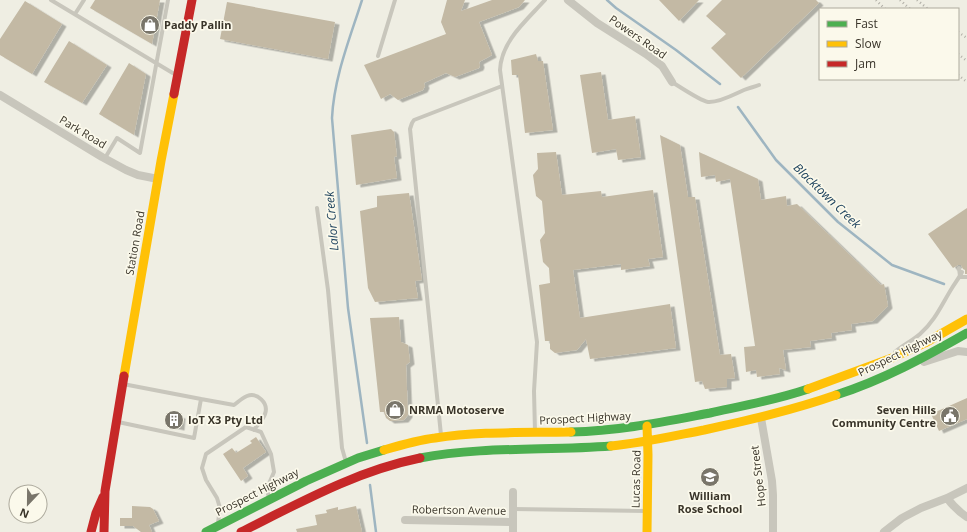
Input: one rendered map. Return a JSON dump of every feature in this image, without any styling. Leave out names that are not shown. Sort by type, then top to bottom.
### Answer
[{"type":"main road","name":"Station Road","points":[[104,532],[105,491],[122,384],[158,179],[192,0]]},
{"type":"main road","name":"Prospect Highway","points":[[206,532],[310,478],[346,462],[411,442],[442,437],[477,434],[628,429],[795,394],[880,363],[910,350],[942,335],[967,319]]},
{"type":"main road","name":"Prospect Highway","points":[[241,532],[313,495],[351,478],[406,460],[461,451],[493,449],[591,448],[633,444],[761,418],[821,401],[893,373],[967,333]]},
{"type":"main road","name":"Lucas Road","points":[[647,426],[647,532]]},
{"type":"main road","name":"Station Road","points":[[91,532],[96,513],[105,491]]},
{"type":"street","name":"Powers Road","points":[[568,0],[598,23],[662,66],[672,82]]},
{"type":"street","name":"Park Road","points":[[0,95],[138,176],[158,179]]},
{"type":"street","points":[[893,373],[953,352],[962,350],[967,352]]},
{"type":"street","name":"Hope Street","points":[[761,418],[774,495],[773,532]]},
{"type":"street","points":[[884,532],[902,518],[967,488]]},
{"type":"street","points":[[513,492],[513,532]]},
{"type":"street","points":[[947,498],[953,506],[967,517]]},
{"type":"street","name":"Robertson Avenue","points":[[405,520],[513,522]]},
{"type":"lane","points":[[51,0],[178,76]]},
{"type":"lane","points":[[75,14],[84,0]]},
{"type":"lane","points":[[105,158],[117,138],[140,153],[168,0]]},
{"type":"lane","points":[[378,56],[395,0]]},
{"type":"lane","points":[[535,432],[534,391],[537,342],[500,62],[508,41],[545,0]]},
{"type":"lane","points":[[672,82],[708,102],[714,102],[760,85]]},
{"type":"lane","points":[[442,437],[411,125],[414,120],[502,86]]},
{"type":"lane","points":[[317,208],[328,290],[342,448],[346,462]]},
{"type":"lane","points":[[959,268],[961,274],[967,277]]},
{"type":"lane","points":[[880,363],[915,338],[930,323],[961,274]]},
{"type":"lane","points":[[122,384],[234,405],[246,396],[257,396],[265,404],[265,412],[263,418],[254,430]]},
{"type":"lane","points":[[116,422],[194,438],[201,399]]},
{"type":"lane","points":[[218,526],[220,508],[217,498],[206,480],[202,468],[206,454],[246,426],[261,432],[271,454],[274,472],[268,486],[268,494],[270,499]]},
{"type":"lane","points":[[513,509],[647,512]]},
{"type":"building","points":[[95,0],[160,0],[152,44],[90,8]]},
{"type":"building","points":[[447,0],[465,0],[461,11],[492,0],[525,0],[519,7],[479,22],[492,55],[479,62],[479,68],[455,77],[446,73],[424,83],[425,86],[423,90],[398,100],[390,94],[381,99],[364,65],[446,34],[441,22]]},
{"type":"building","points":[[659,0],[699,0],[679,21]]},
{"type":"building","points":[[722,0],[816,0],[819,3],[741,78],[711,48],[726,34],[706,16]]},
{"type":"building","points":[[25,1],[62,24],[32,74],[0,55],[0,39]]},
{"type":"building","points":[[227,2],[335,22],[328,59],[220,39]]},
{"type":"building","points":[[69,41],[107,65],[82,103],[44,82]]},
{"type":"building","points":[[536,54],[538,61],[543,61],[553,130],[525,133],[518,75],[512,75],[511,60]]},
{"type":"building","points":[[129,63],[146,74],[134,135],[99,114]]},
{"type":"building","points":[[601,72],[608,120],[635,116],[641,157],[618,160],[616,149],[592,153],[580,75]]},
{"type":"building","points":[[391,129],[394,132],[397,156],[394,157],[397,178],[356,185],[351,135]]},
{"type":"building","points":[[660,135],[680,145],[688,197],[695,197],[720,355],[731,354],[735,378],[727,379],[727,387],[705,389],[702,381],[695,382]]},
{"type":"building","points":[[556,152],[562,195],[601,191],[602,197],[653,190],[663,257],[648,259],[650,266],[621,270],[621,264],[573,270],[580,318],[670,304],[676,348],[590,359],[586,339],[577,350],[555,353],[550,349],[550,341],[545,341],[539,285],[550,283],[549,268],[543,262],[540,240],[545,233],[542,201],[536,196],[533,175],[538,169],[537,153]]},
{"type":"building","points":[[699,152],[758,179],[761,200],[786,196],[787,206],[797,204],[881,285],[884,284],[888,306],[873,321],[851,324],[852,330],[831,333],[832,338],[810,341],[811,347],[783,350],[786,370],[779,368],[780,374],[757,377],[756,370],[746,372],[744,347],[755,346],[730,179],[716,182],[715,175],[701,177]]},
{"type":"building","points":[[409,193],[422,280],[415,281],[418,298],[375,302],[368,288],[360,211],[377,207],[377,196]]},
{"type":"building","points":[[967,208],[967,274],[965,274],[965,270],[961,265],[953,268],[928,234]]},
{"type":"building","points":[[399,317],[401,342],[408,345],[410,362],[406,365],[408,415],[404,420],[390,421],[386,418],[384,412],[380,412],[370,318]]},
{"type":"building","name":"Seven Hills Community Centre","points":[[967,398],[967,419],[939,431],[931,414]]},
{"type":"building","name":"IoT X3 Pty Ltd","points":[[169,413],[181,416],[180,428],[167,425]]},
{"type":"building","points":[[256,437],[266,452],[243,468],[248,476],[241,481],[223,454],[232,448],[236,453],[252,443],[250,441]]},
{"type":"building","points":[[132,506],[150,507],[153,509],[159,521],[149,525],[152,532],[141,532],[133,526],[120,526],[120,518],[132,518]]},
{"type":"building","points":[[356,506],[362,532],[297,532],[296,529],[317,525],[315,515],[327,513],[326,510],[338,507],[338,510]]},
{"type":"waterway","name":"Lalor Creek","points":[[362,0],[339,73],[333,103],[332,118],[348,308],[367,443]]},
{"type":"waterway","name":"Blacktown Creek","points":[[607,0],[720,84]]},
{"type":"waterway","name":"Blacktown Creek","points":[[738,107],[776,160],[838,222],[892,265],[944,284]]},
{"type":"waterway","name":"Lalor Creek","points":[[370,485],[376,532]]},
{"type":"railway","points":[[876,0],[884,8]]},
{"type":"railway","points":[[900,0],[909,8]]},
{"type":"railway","points":[[917,0],[927,8]]},
{"type":"railway","points":[[959,33],[967,38]]},
{"type":"railway","points":[[959,55],[967,61]]},
{"type":"railway","points":[[959,76],[967,82]]},
{"type":"traffic: fast","points":[[836,395],[887,375],[967,333]]},
{"type":"traffic: fast","points":[[571,432],[623,428],[675,420],[759,402],[808,389]]},
{"type":"traffic: fast","points":[[420,458],[444,454],[491,450],[611,446]]},
{"type":"traffic: fast","points":[[206,532],[306,481],[358,458],[384,450]]},
{"type":"traffic: slow","points":[[124,376],[174,94]]},
{"type":"traffic: slow","points":[[808,389],[892,358],[925,343],[967,319]]},
{"type":"traffic: slow","points":[[611,446],[704,430],[787,410],[836,395]]},
{"type":"traffic: slow","points":[[647,426],[647,532]]},
{"type":"traffic: slow","points":[[384,450],[422,440],[469,434],[571,432]]},
{"type":"traffic: jam","points":[[174,94],[192,0]]},
{"type":"traffic: jam","points":[[104,532],[105,491],[124,376]]},
{"type":"traffic: jam","points":[[241,532],[306,499],[351,479],[373,471],[420,458]]},
{"type":"traffic: jam","points":[[91,532],[96,513],[103,497]]},
{"type":"place","name":"Paddy Pallin","points":[[150,25]]},
{"type":"place","name":"NRMA Motoserve","points":[[395,410]]},
{"type":"place","name":"Seven Hills Community Centre","points":[[950,416]]},
{"type":"place","name":"IoT X3 Pty Ltd","points":[[174,420]]},
{"type":"place","name":"William Rose School","points":[[710,477]]}]
